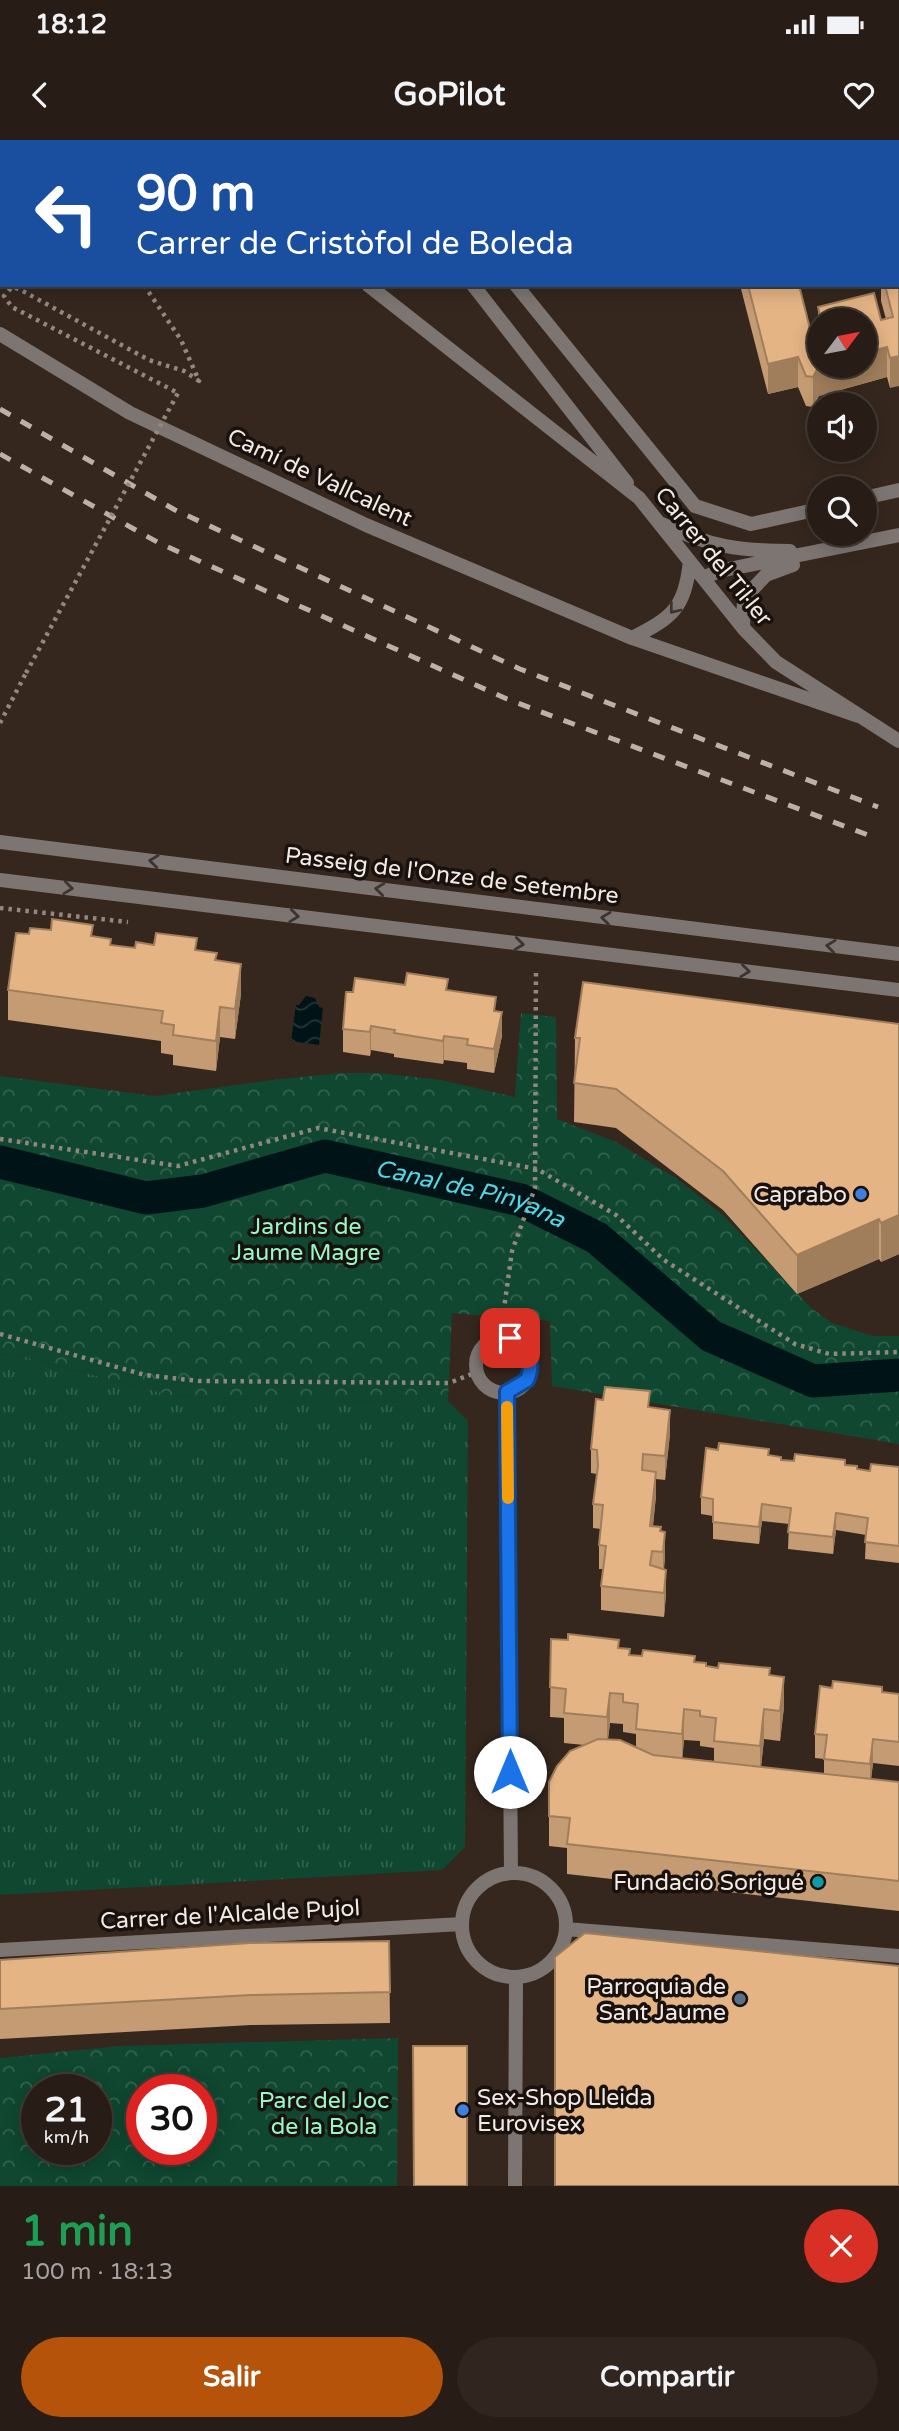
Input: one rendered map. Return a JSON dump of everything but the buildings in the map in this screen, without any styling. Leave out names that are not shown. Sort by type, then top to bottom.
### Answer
[{"type":"street","name":"Carrer del Til·ler","points":[[371,287],[639,498],[743,628],[776,662],[899,741]]},
{"type":"street","points":[[475,287],[639,498]]},
{"type":"street","points":[[518,287],[695,506],[751,524],[807,512]]},
{"type":"street","name":"Camí de Vallcalent","points":[[0,334],[130,413],[366,525],[632,638],[858,716]]},
{"type":"street","points":[[877,495],[899,490]]},
{"type":"street","points":[[659,522],[692,539],[743,551],[830,551]]},
{"type":"street","points":[[703,578],[719,571],[830,551],[899,535]]},
{"type":"street","points":[[743,628],[744,598],[755,585],[773,572],[830,551]]},
{"type":"street","points":[[632,638],[655,626],[675,609],[686,591],[690,562]]},
{"type":"street","name":"Passeig de l'Onze de Setembre","points":[[0,842],[899,954]]},
{"type":"street","points":[[0,880],[899,990]]},
{"type":"street","points":[[500,1337],[519,1342],[530,1355],[527,1380],[507,1392],[488,1388],[477,1372],[478,1353],[484,1345],[500,1337]]},
{"type":"street","points":[[507,1392],[511,1873]]},
{"type":"street","points":[[511,1873],[536,1878],[556,1893],[566,1916],[563,1944],[545,1968],[516,1978],[488,1971],[477,1962],[464,1938],[462,1924],[465,1909],[483,1883],[511,1873]]},
{"type":"street","name":"Carrer de l'Alcalde Pujol","points":[[0,1950],[462,1924]]},
{"type":"street","points":[[566,1929],[899,1956]]},
{"type":"street","points":[[515,2186],[516,1978]]},
{"type":"path","points":[[0,723],[178,393],[12,307],[4,296],[12,287],[19,289],[149,360],[184,371],[199,381],[181,340],[145,287]]},
{"type":"path","points":[[500,1337],[512,1251],[536,1188],[537,964]]},
{"type":"path","points":[[0,1139],[178,1166],[318,1128],[537,1169],[616,1216],[664,1260],[795,1344],[829,1354],[899,1352]]},
{"type":"path","points":[[0,1334],[145,1375],[199,1381],[449,1383],[477,1372]]},
{"type":"green space","name":"Jardins de Jaume Magre","points":[[521,1013],[556,1017],[557,1119],[616,1142],[676,1178],[724,1216],[811,1308],[832,1323],[873,1336],[899,1336],[899,1444],[552,1386],[550,1321],[452,1313],[448,1401],[298,1402],[174,1396],[21,1356],[0,1354],[0,1076],[155,1096],[272,1080],[341,1073],[378,1073],[441,1080],[515,1097]]},
{"type":"green space","points":[[0,1354],[20,1356],[174,1396],[298,1402],[448,1401],[468,1421],[465,1847],[442,1870],[0,1895]]},
{"type":"green space","name":"Parc del Joc de la Bola","points":[[398,2038],[397,2186],[0,2186],[0,2058],[119,2046]]},
{"type":"water","points":[[306,996],[315,998],[319,1007],[323,1008],[319,1045],[291,1041],[296,1005]]},
{"type":"waterway","name":"Canal de Pinyana","points":[[0,1162],[146,1198],[203,1191],[325,1156],[521,1200],[597,1238],[711,1336],[813,1381],[899,1375]]},
{"type":"railway","points":[[0,409],[175,510],[520,669],[878,807]]},
{"type":"railway","points":[[0,454],[159,543],[507,699],[868,835]]},
{"type":"slow traffic","points":[[507,1407],[508,1498]]},
{"type":"place","name":"Caprabo","points":[[861,1194]]},
{"type":"place","name":"Fundació Sorigué","points":[[818,1882]]},
{"type":"place","name":"Parroquia de Sant Jaume","points":[[740,1999]]},
{"type":"place","name":"Sex-Shop Lleida Eurovisex","points":[[463,2110]]},
{"type":"route","points":[[510,1338],[525,1348],[531,1363],[527,1380],[515,1391],[507,1392],[510,1772]]}]
